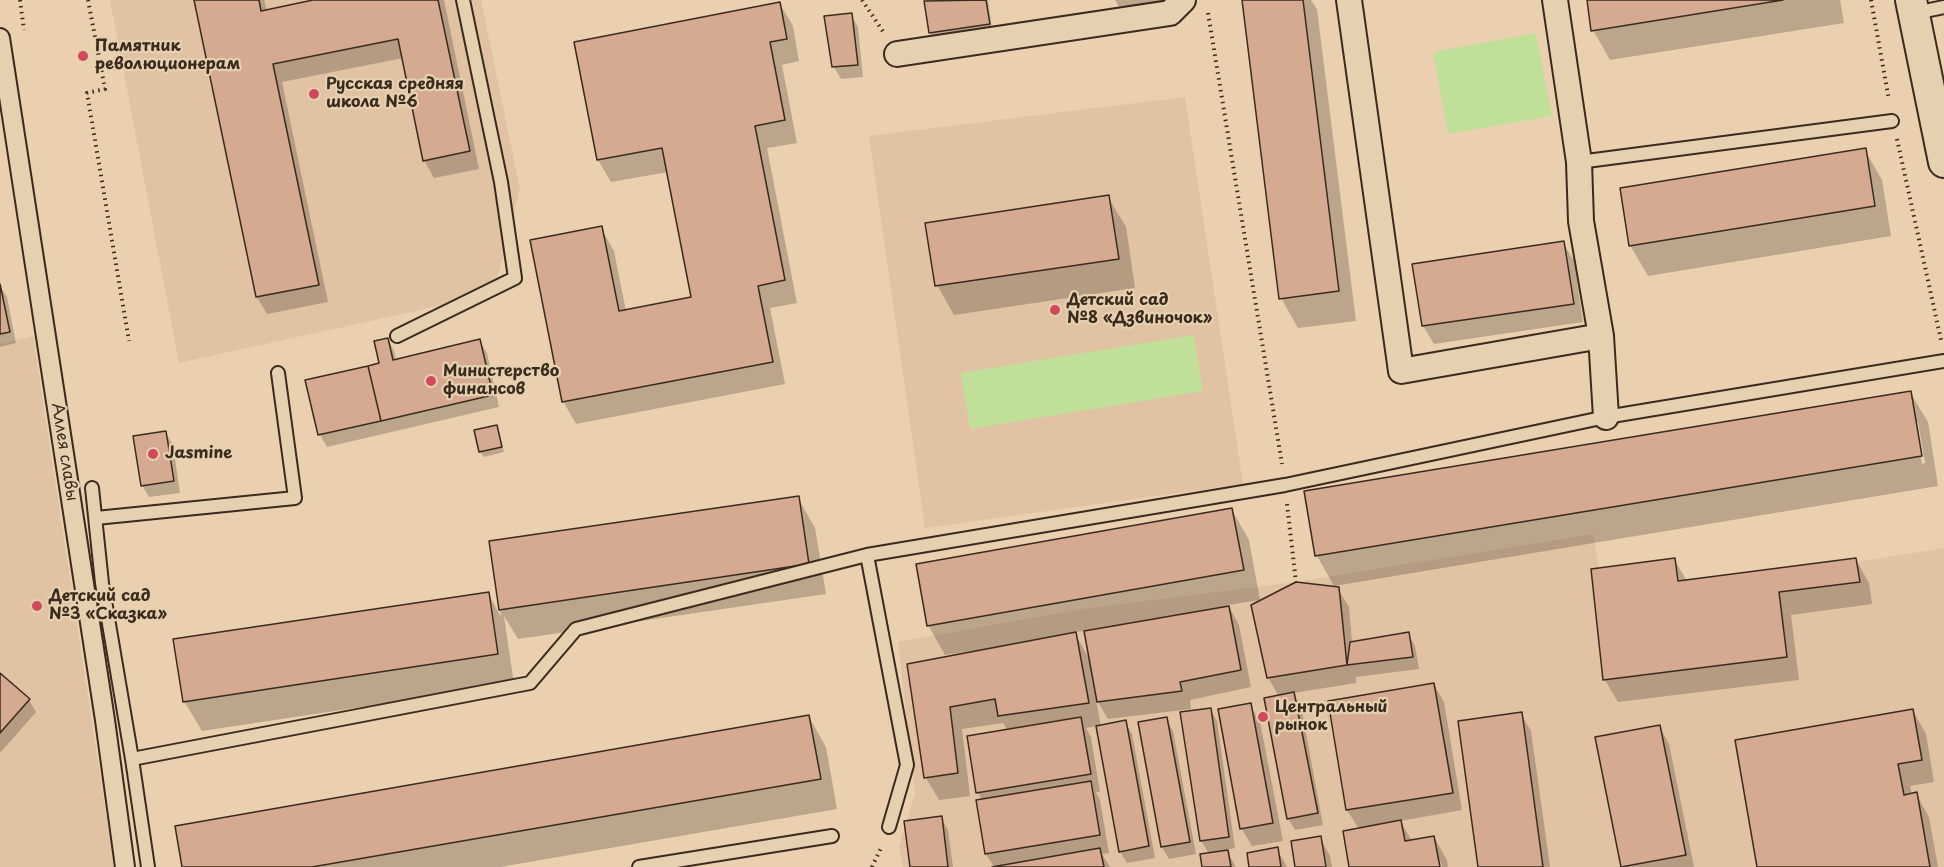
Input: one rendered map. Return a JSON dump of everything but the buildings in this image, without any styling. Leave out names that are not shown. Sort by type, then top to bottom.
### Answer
[{"type":"street","points":[[897,54],[1170,13],[1183,0]]},
{"type":"street","points":[[1349,0],[1401,371],[1601,336]]},
{"type":"street","points":[[1555,0],[1579,162],[1581,221],[1601,336],[1606,417]]},
{"type":"street","points":[[1912,6],[1944,162]]},
{"type":"street","name":"Аллея славы","points":[[0,38],[105,720],[125,867]]},
{"type":"lane","points":[[397,336],[515,278],[501,182],[464,0]]},
{"type":"lane","points":[[1912,6],[1944,7]]},
{"type":"lane","points":[[1579,162],[1892,121]]},
{"type":"lane","points":[[132,759],[530,683],[576,629],[867,555],[1285,485],[1606,417],[1944,361]]},
{"type":"lane","points":[[96,518],[295,498],[278,372]]},
{"type":"lane","name":"Аллея славы","points":[[92,488],[102,583],[148,867]]},
{"type":"lane","points":[[867,555],[907,765],[889,826]]},
{"type":"lane","points":[[639,867],[832,836]]},
{"type":"path","points":[[88,0],[105,89],[87,93],[129,341]]},
{"type":"path","points":[[862,0],[867,4],[897,54]]},
{"type":"path","points":[[1871,0],[1892,121],[1942,344]]},
{"type":"path","points":[[1208,12],[1285,485],[1296,582]]},
{"type":"shaded area","name":"Русская средняя школа №6","points":[[110,0],[481,0],[520,189],[493,294],[179,363]]},
{"type":"shaded area","name":"Детский сад №8 «Дзвиночок»","points":[[1185,97],[1243,484],[925,528],[869,136]]},
{"type":"shaded area","name":"Детский сад №3 «Сказка»","points":[[33,336],[114,867],[0,867],[0,344]]},
{"type":"shaded area","name":"Центральный рынок","points":[[1593,534],[1605,603],[1944,548],[1944,867],[903,867],[899,847],[915,792],[898,642],[1081,609],[1296,582]]},
{"type":"green space","points":[[1536,33],[1552,116],[1448,134],[1433,52]]},
{"type":"green space","points":[[1194,335],[1203,391],[970,429],[961,373]]},
{"type":"place","name":"Памятник революционерам","points":[[83,56]]},
{"type":"place","name":"Русская средняя школа №6","points":[[314,94]]},
{"type":"place","name":"Детский сад №8 «Дзвиночок»","points":[[1055,310]]},
{"type":"place","name":"Министерство финансов","points":[[431,381]]},
{"type":"place","name":"Jasmine","points":[[153,454]]},
{"type":"place","name":"Детский сад №3 «Сказка»","points":[[37,606]]},
{"type":"place","name":"Центральный рынок","points":[[1263,717]]}]
